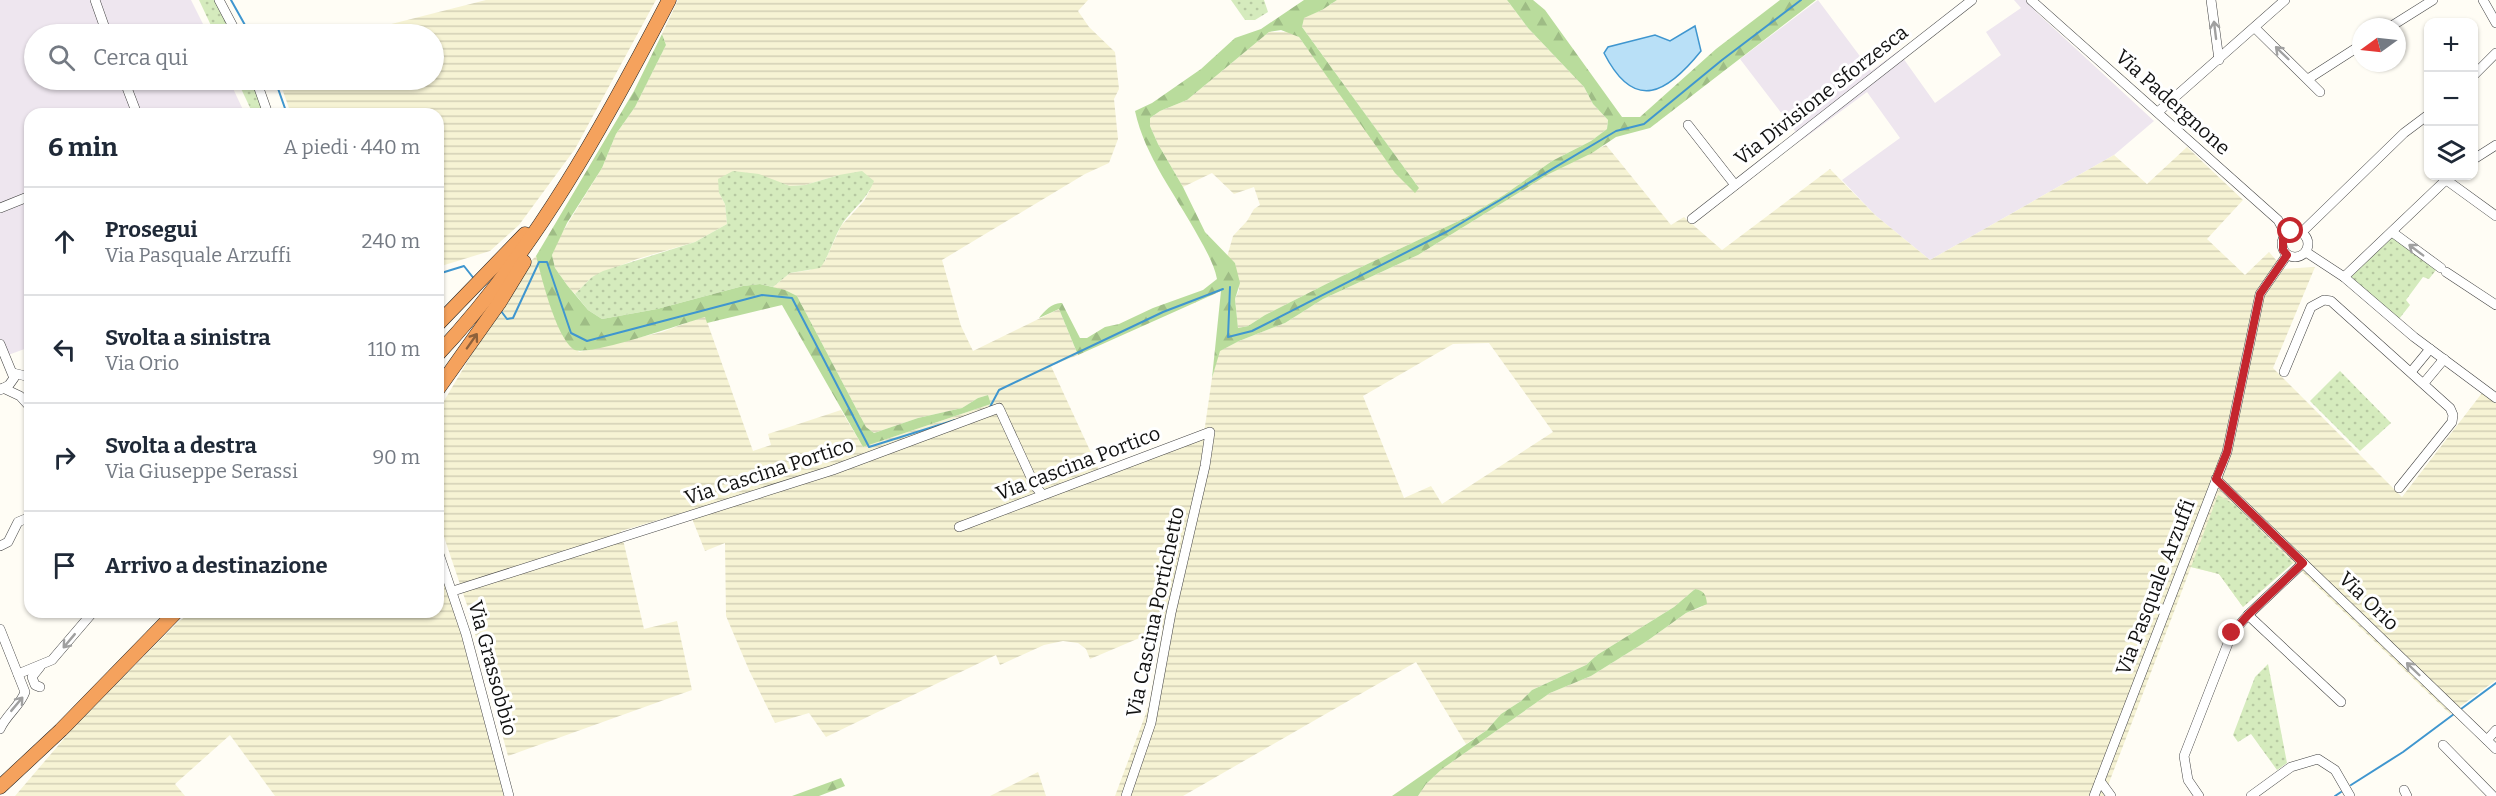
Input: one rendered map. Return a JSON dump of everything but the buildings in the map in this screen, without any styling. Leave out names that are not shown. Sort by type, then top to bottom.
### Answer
[{"type":"highway","points":[[444,347],[522,250],[553,204],[601,128],[669,0]]},
{"type":"highway","points":[[444,318],[553,204]]},
{"type":"highway","points":[[444,381],[499,303],[533,248],[553,204]]},
{"type":"highway","points":[[2,796],[61,730],[170,618]]},
{"type":"highway","points":[[0,787],[61,730]]},
{"type":"street","points":[[95,0],[104,24]]},
{"type":"street","points":[[219,0],[232,24]]},
{"type":"street","name":"Via Divisione Sforzesca","points":[[1692,219],[1972,0]]},
{"type":"street","name":"Via Padergnone","points":[[2031,0],[2278,220],[2286,235]]},
{"type":"street","points":[[2211,0],[2219,60]]},
{"type":"street","points":[[2158,112],[2285,0]]},
{"type":"street","points":[[2404,18],[2433,0]]},
{"type":"street","points":[[2483,0],[2496,23]]},
{"type":"street","points":[[2255,28],[2320,92]]},
{"type":"street","points":[[2308,79],[2352,51]]},
{"type":"street","points":[[2477,72],[2496,53]]},
{"type":"street","points":[[128,90],[135,108]]},
{"type":"street","points":[[260,90],[266,108]]},
{"type":"street","points":[[2302,232],[2309,242],[2306,252],[2300,257],[2287,255],[2282,245],[2286,235],[2291,231],[2302,232],[2424,117]]},
{"type":"street","points":[[1688,125],[1735,185]]},
{"type":"street","points":[[2478,156],[2495,144]]},
{"type":"street","points":[[2344,277],[2445,180]]},
{"type":"street","points":[[2452,180],[2496,216]]},
{"type":"street","points":[[0,208],[24,198]]},
{"type":"street","points":[[2392,232],[2496,305]]},
{"type":"street","points":[[2306,252],[2344,277],[2430,349],[2496,398]]},
{"type":"street","name":"Via Pasquale Arzuffi","points":[[2094,796],[2227,452],[2260,294],[2287,255]]},
{"type":"street","points":[[2284,372],[2311,307],[2324,300],[2337,305],[2450,408],[2453,415],[2452,422],[2398,488]]},
{"type":"street","points":[[0,344],[4,363],[14,374],[24,376]]},
{"type":"street","points":[[2411,372],[2430,349]]},
{"type":"street","points":[[2424,383],[2444,360]]},
{"type":"street","points":[[2,389],[12,382],[14,374]]},
{"type":"street","points":[[2,389],[24,400]]},
{"type":"street","name":"Via Cascina Portico","points":[[453,591],[832,470],[999,408],[1035,486],[1043,495]]},
{"type":"street","name":"Via cascina Portico","points":[[959,527],[1210,432]]},
{"type":"street","name":"Via Cascina Portichetto","points":[[1126,796],[1151,723],[1169,623],[1205,466],[1210,432]]},
{"type":"street","name":"Via Orio","points":[[2216,479],[2496,749]]},
{"type":"street","points":[[0,546],[10,540],[18,522],[24,520]]},
{"type":"street","points":[[2199,796],[2188,780],[2184,756],[2232,633],[2303,563]]},
{"type":"street","name":"Via Grassobbio","points":[[444,567],[453,591],[509,796]]},
{"type":"street","points":[[2248,615],[2341,702]]},
{"type":"street","points":[[18,674],[56,657],[88,618]]},
{"type":"street","points":[[0,629],[25,692],[5,718],[0,729]]},
{"type":"street","points":[[40,687],[35,685],[32,677],[42,665]]},
{"type":"street","points":[[2487,740],[2496,730]]},
{"type":"street","points":[[2443,745],[2493,796]]},
{"type":"street","points":[[2251,796],[2291,766],[2318,759],[2335,770],[2350,796]]},
{"type":"street","points":[[2100,781],[2111,796]]},
{"type":"shaded area","points":[[0,0],[191,0],[203,24],[24,24],[24,90],[234,90],[242,108],[24,108],[24,349],[0,358]]},
{"type":"shaded area","points":[[486,0],[656,0],[575,149],[519,225],[490,251],[444,265],[444,108],[289,108],[283,90],[444,90],[444,24],[391,24]]},
{"type":"shaded area","points":[[678,0],[1088,0],[1078,11],[1089,27],[1115,52],[1119,89],[1114,99],[1118,139],[1109,163],[1085,174],[942,260],[961,326],[973,351],[1059,309],[1078,355],[1051,366],[1099,470],[1204,433],[1212,378],[1219,351],[1285,323],[1323,299],[1418,255],[1549,174],[1606,145],[1671,225],[1684,217],[1722,250],[1830,169],[1875,215],[1930,260],[2114,155],[2147,184],[2187,147],[2243,200],[2207,239],[2245,275],[2269,252],[2284,269],[2315,267],[2273,368],[2402,497],[2482,393],[2496,403],[2496,680],[2450,714],[2293,563],[2243,607],[2219,574],[2191,567],[2104,796],[1418,796],[1426,784],[1442,769],[1550,693],[1591,676],[1686,613],[1702,607],[1695,589],[1674,607],[1597,655],[1586,665],[1532,690],[1521,701],[1501,714],[1487,730],[1466,744],[1416,662],[1183,796],[1115,796],[1149,705],[1163,628],[1090,659],[1086,649],[1078,643],[1063,641],[1044,645],[1000,665],[996,655],[826,737],[809,713],[775,723],[726,616],[725,543],[705,551],[689,511],[621,531],[644,629],[677,621],[692,690],[508,756],[468,608],[444,537],[444,401],[528,264],[536,256],[550,304],[562,331],[579,352],[662,332],[705,316],[753,451],[771,445],[768,434],[841,410],[863,447],[991,404],[988,395],[962,408],[918,418],[874,433],[866,427],[797,296],[773,287],[790,273],[810,270],[825,261],[841,226],[864,201],[870,190],[839,175],[805,185],[790,186],[778,182],[719,193],[725,204],[727,224],[695,242],[637,259],[592,277],[575,294],[555,268],[552,255],[557,241],[602,168],[616,134],[635,107],[666,45],[662,34]],"holes":[[[1489,343],[1553,432],[1442,504],[1431,486],[1404,498],[1363,396],[1453,344]]]},
{"type":"shaded area","points":[[1337,0],[1507,0],[1528,28],[1584,87],[1593,104],[1608,120],[1607,129],[1591,141],[1552,161],[1504,195],[1465,218],[1340,277],[1248,326],[1238,328],[1235,299],[1239,290],[1235,263],[1227,257],[1233,236],[1247,221],[1254,209],[1260,205],[1254,187],[1234,194],[1212,173],[1183,187],[1158,144],[1150,126],[1150,118],[1160,111],[1187,100],[1269,32],[1289,32],[1299,37],[1385,157],[1419,188],[1302,27],[1303,18],[1322,10]]},
{"type":"shaded area","points":[[1818,0],[1871,71],[1898,51],[1935,103],[2001,55],[1986,32],[2021,8],[2014,0],[2035,0],[2035,11],[2154,121],[2114,155],[1930,260],[1875,215],[1842,180],[1900,138],[1867,92],[1802,140],[1740,59]]},
{"type":"shaded area","points":[[444,584],[459,626],[504,796],[275,796],[230,735],[175,784],[185,796],[15,796],[74,727],[183,618],[444,618]]},
{"type":"shaded area","points":[[1038,772],[1046,796],[990,796]]},
{"type":"green space","points":[[199,0],[216,0],[229,24],[210,24]]},
{"type":"green space","points":[[1231,0],[1264,0],[1268,12],[1255,20],[1245,20]]},
{"type":"green space","points":[[1304,0],[1337,0],[1304,18],[1302,27],[1419,188],[1415,193],[1395,173],[1299,37],[1281,30],[1269,32],[1187,100],[1160,111],[1150,118],[1150,126],[1158,144],[1205,232],[1235,263],[1240,283],[1235,299],[1238,328],[1248,326],[1340,277],[1465,218],[1504,195],[1552,161],[1591,141],[1607,129],[1608,120],[1593,104],[1584,87],[1528,28],[1507,0],[1533,0],[1545,10],[1622,117],[1640,117],[1716,49],[1780,0],[1816,0],[1650,128],[1616,137],[1592,153],[1549,174],[1418,255],[1323,299],[1285,323],[1220,351],[1212,378],[1221,291],[1078,355],[1059,309],[1039,318],[1052,305],[1062,303],[1080,338],[1087,338],[1105,327],[1119,324],[1153,308],[1203,290],[1217,279],[1212,262],[1146,144],[1135,111],[1152,103],[1201,69],[1235,38],[1261,29]]},
{"type":"green space","points":[[662,34],[666,45],[635,107],[616,134],[602,168],[567,223],[552,255],[555,268],[588,310],[602,319],[657,309],[743,286],[760,284],[785,290],[797,296],[866,427],[874,433],[918,418],[962,408],[988,395],[991,404],[863,447],[782,305],[707,323],[705,317],[596,349],[581,351],[573,349],[566,342],[555,319],[536,256],[634,91]]},
{"type":"green space","points":[[242,90],[257,90],[264,108],[250,108]]},
{"type":"green space","points":[[733,171],[759,174],[790,186],[805,185],[862,171],[874,181],[867,195],[841,226],[820,268],[790,273],[773,287],[760,284],[743,286],[657,309],[602,319],[588,310],[575,294],[592,277],[603,271],[695,242],[727,224],[725,204],[719,193],[718,179]]},
{"type":"green space","points":[[2393,237],[2436,270],[2429,279],[2423,277],[2406,300],[2410,305],[2399,319],[2350,278]]},
{"type":"green space","points":[[2340,371],[2391,423],[2360,451],[2310,401]]},
{"type":"green space","points":[[2218,495],[2234,504],[2293,563],[2243,607],[2219,574],[2191,567]]},
{"type":"green space","points":[[1695,589],[1704,594],[1707,604],[1686,613],[1591,676],[1550,693],[1442,769],[1426,784],[1418,796],[1392,796],[1487,730],[1501,714],[1521,701],[1532,690],[1586,665],[1597,655],[1674,607]]},
{"type":"green space","points":[[2268,664],[2287,763],[2277,770],[2251,734],[2238,742],[2233,735],[2255,677]]},
{"type":"green space","points":[[841,778],[845,786],[819,796],[792,796]]},
{"type":"water","points":[[1695,26],[1701,51],[1676,77],[1664,86],[1652,90],[1640,90],[1628,84],[1616,72],[1604,53],[1608,47],[1655,35],[1670,41]]},
{"type":"waterway","points":[[231,0],[244,24]]},
{"type":"waterway","points":[[1230,287],[1228,337],[1252,331],[1448,231],[1616,131],[1644,124],[1722,60],[1801,0]]},
{"type":"waterway","points":[[279,90],[285,108]]},
{"type":"waterway","points":[[501,311],[507,319],[513,318],[539,262],[547,262],[571,333],[587,341],[762,295],[792,298],[869,447],[955,420]]},
{"type":"waterway","points":[[444,272],[464,266],[475,280]]},
{"type":"waterway","points":[[990,407],[999,390],[1163,312],[1223,289]]},
{"type":"waterway","points":[[2461,709],[2496,683]]},
{"type":"waterway","points":[[2351,785],[2403,752],[2454,714]]},
{"type":"waterway","points":[[2335,796],[2341,792]]},
{"type":"route","points":[[2232,633],[2303,563],[2216,479],[2227,452],[2260,294],[2266,282],[2287,255],[2283,250],[2283,239],[2291,231]]}]
